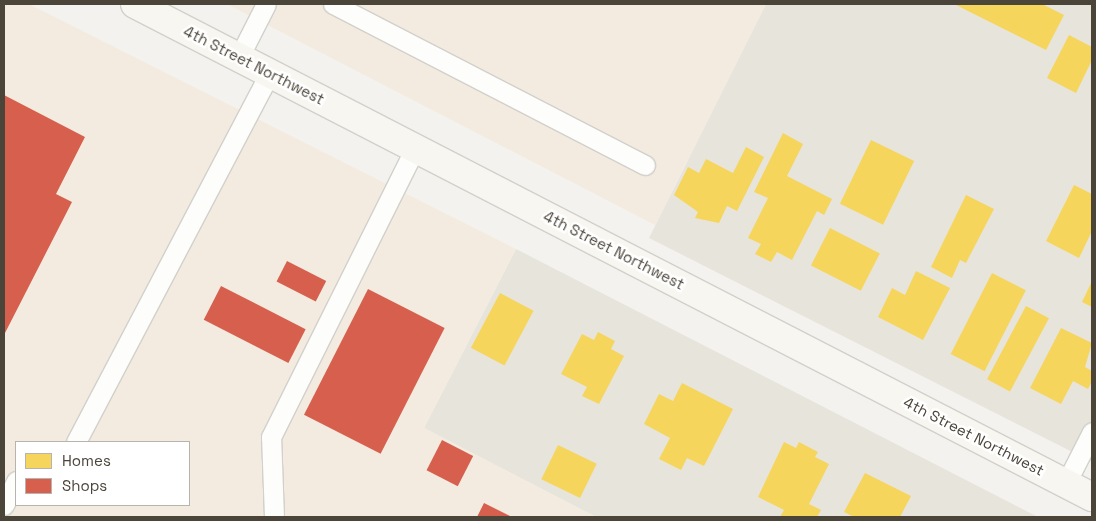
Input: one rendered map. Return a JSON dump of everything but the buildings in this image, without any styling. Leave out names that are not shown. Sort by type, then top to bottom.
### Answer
[{"type":"main road","name":"4th Street Northwest","points":[[135,4],[1092,497]]},
{"type":"lane","points":[[239,57],[266,4]]},
{"type":"lane","points":[[333,4],[646,165]]},
{"type":"lane","points":[[77,441],[269,74]]},
{"type":"lane","points":[[274,517],[271,437],[415,148]]},
{"type":"lane","points":[[1066,483],[1092,432]]},
{"type":"lane","points":[[4,470],[15,476]]},
{"type":"lane","points":[[4,506],[15,484]]},
{"type":"shaded area","points":[[4,4],[29,4],[516,249],[424,428],[596,517],[4,517]]},
{"type":"shaded area","points":[[227,4],[766,4],[655,225]]},
{"type":"shaded area","points":[[766,4],[1092,4],[1092,462],[649,238]]},
{"type":"shaded area","points":[[516,249],[1038,517],[596,517],[424,428]]}]
